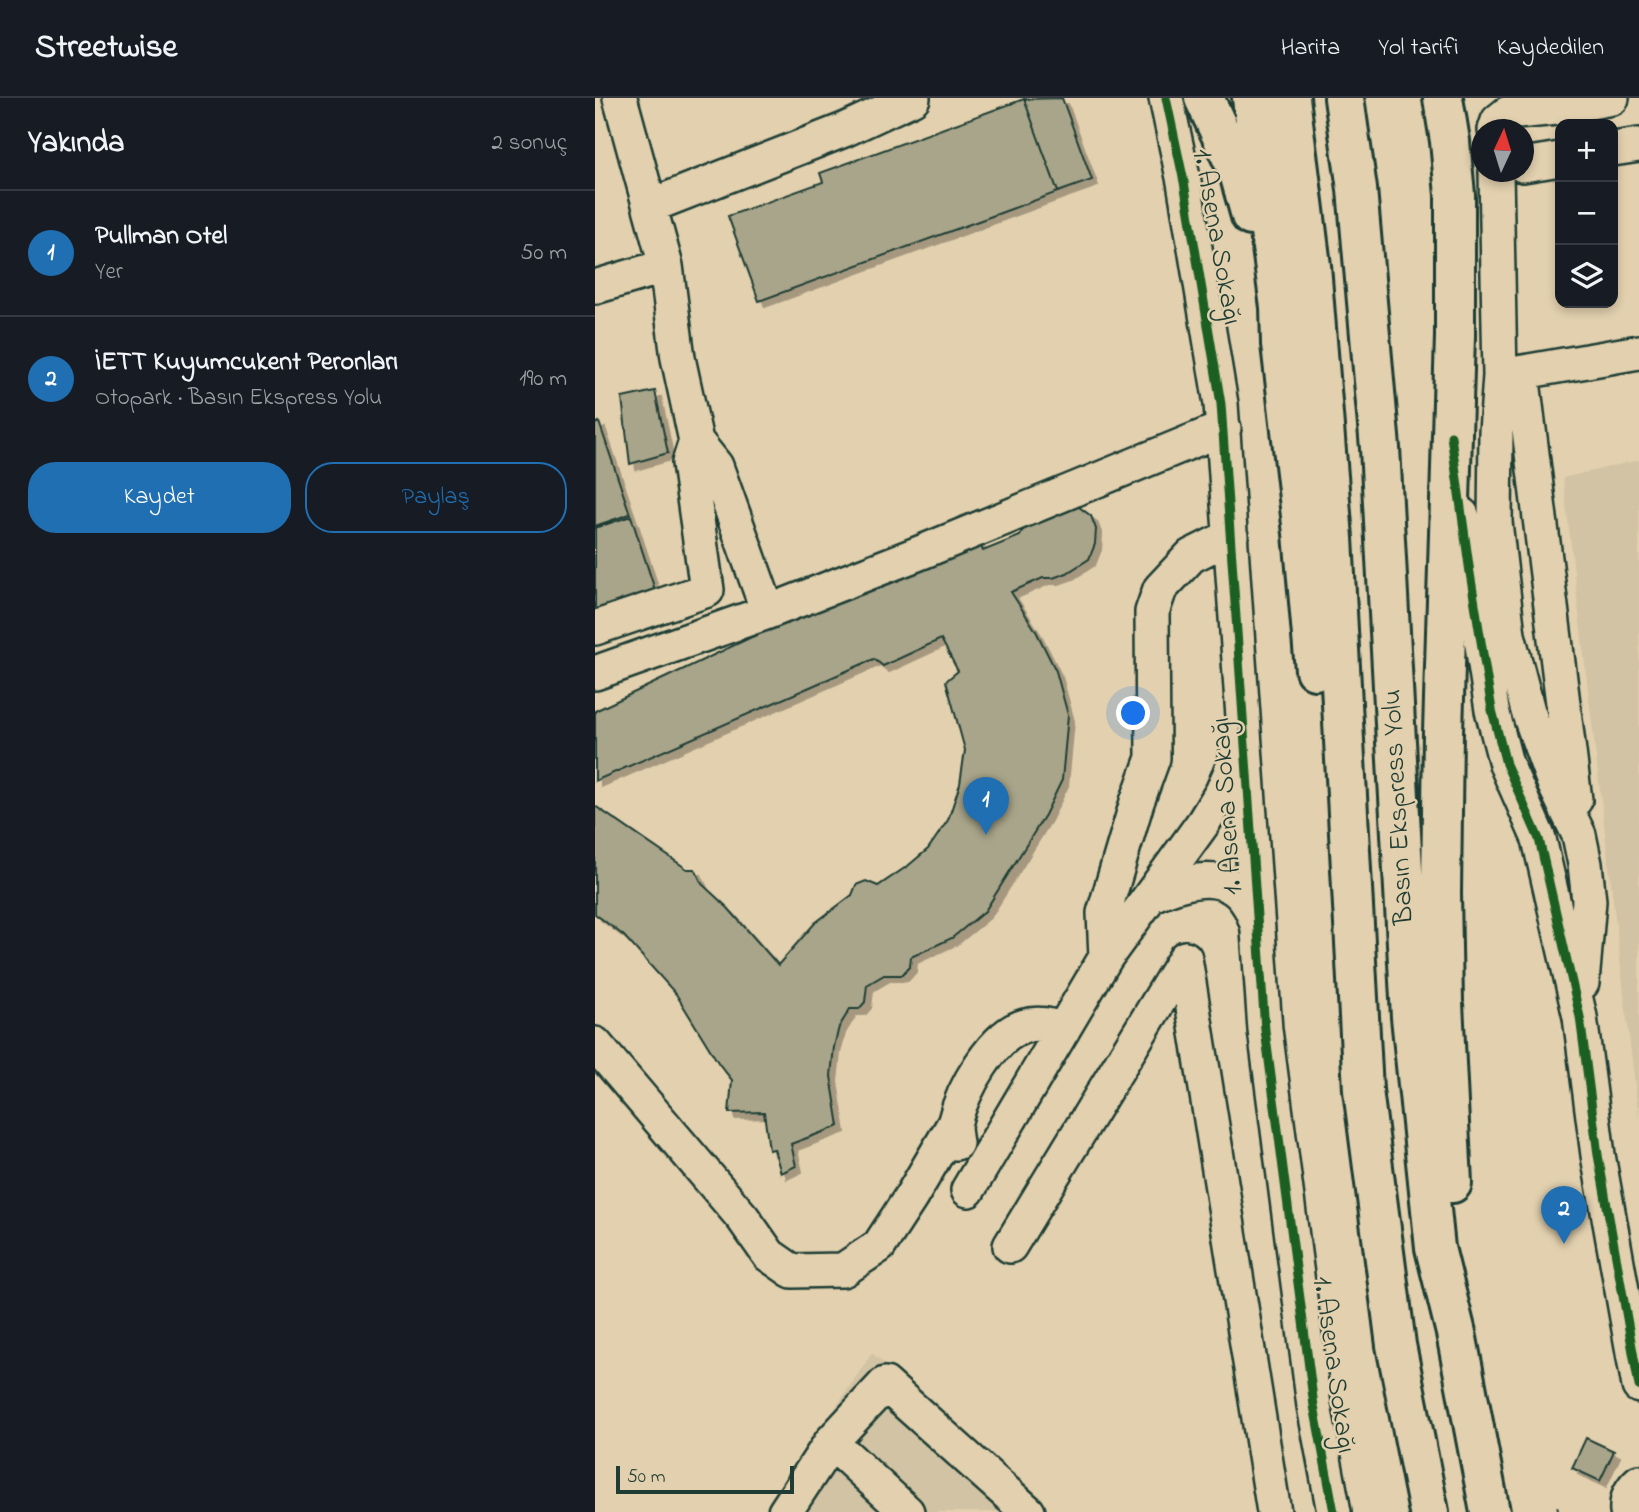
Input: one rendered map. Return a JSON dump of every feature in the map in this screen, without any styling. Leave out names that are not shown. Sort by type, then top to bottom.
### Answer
[{"type":"highway","points":[[1204,98],[1239,173],[1248,201],[1281,344]]},
{"type":"highway","points":[[1252,98],[1280,307],[1281,344],[1303,533],[1339,923],[1363,1090]]},
{"type":"highway","name":"Basın Ekspress Yolu","points":[[1290,98],[1311,266],[1333,538],[1363,1090],[1396,1345],[1429,1512]]},
{"type":"highway","name":"Basın Ekspress Yolu","points":[[1344,98],[1357,189],[1380,448],[1416,1078],[1435,1248],[1456,1333],[1490,1512]]},
{"type":"highway","points":[[1443,98],[1451,141],[1455,195],[1455,336],[1443,733],[1441,950],[1449,1154],[1456,1231],[1456,1333]]},
{"type":"street","points":[[620,98],[666,267],[678,358],[696,441],[716,466],[768,612]]},
{"type":"street","points":[[650,206],[843,130],[913,98]]},
{"type":"street","name":"1. Asena Sokağı","points":[[1166,98],[1186,195],[1224,428],[1265,1030],[1314,1405],[1334,1512]]},
{"type":"street","points":[[1503,114],[1612,98]]},
{"type":"street","points":[[1618,148],[1639,145]]},
{"type":"street","points":[[1534,163],[1555,160]]},
{"type":"street","points":[[1496,182],[1500,376],[1495,523],[1509,635],[1528,711],[1554,783],[1579,835]]},
{"type":"street","points":[[595,287],[666,267]]},
{"type":"street","points":[[1500,376],[1639,352]]},
{"type":"street","points":[[1500,376],[1524,389],[1589,901],[1580,1017]]},
{"type":"street","points":[[595,673],[768,612],[1224,428]]},
{"type":"street","points":[[1451,436],[1469,573],[1492,710],[1506,764],[1539,839],[1580,1017],[1598,1155],[1627,1253],[1639,1386]]},
{"type":"street","points":[[595,628],[707,590],[689,463],[696,441]]},
{"type":"street","points":[[1106,957],[1104,913],[1153,758],[1152,612],[1160,589],[1191,556],[1231,536]]},
{"type":"street","points":[[954,1124],[957,1156],[972,1183],[1106,957],[1222,792],[1235,762],[1244,721]]},
{"type":"street","points":[[1123,852],[1147,860],[1154,890]]},
{"type":"street","points":[[1154,890],[1195,881],[1213,881],[1230,886],[1243,894],[1251,906],[1259,933]]},
{"type":"street","points":[[1010,1246],[1185,958],[1274,1512]]},
{"type":"street","points":[[595,1044],[726,1198],[769,1255],[792,1271],[843,1270],[879,1246],[954,1124],[978,1067],[1000,1042],[1023,1026],[1048,1024],[1062,1030]]},
{"type":"street","points":[[785,1512],[831,1442],[885,1384],[1028,1512]]},
{"type":"street","points":[[831,1442],[907,1512]]},
{"type":"street","points":[[1627,1512],[1626,1502],[1639,1482]]},
{"type":"path","points":[[1552,1512],[1559,1508],[1560,1512]]},
{"type":"shaded area","points":[[1639,460],[1639,1119],[1563,478]]},
{"type":"shaded area","points":[[872,1353],[1050,1512],[766,1512]]},
{"type":"building","points":[[1062,98],[1092,180],[1058,192],[1024,99]]},
{"type":"building","points":[[1024,99],[1058,192],[759,301],[728,216],[823,182],[820,173]]},
{"type":"building","points":[[655,391],[668,453],[630,464],[622,398]]},
{"type":"building","points":[[599,422],[630,514],[595,526],[595,424]]},
{"type":"building","points":[[1067,503],[1079,507],[1091,516],[1096,529],[1095,544],[1089,559],[1067,573],[1043,578],[1011,592],[1036,631],[1056,671],[1068,715],[1062,780],[1045,815],[985,911],[952,938],[911,957],[910,966],[902,975],[884,975],[867,985],[865,1002],[859,1009],[850,1009],[839,1027],[834,1047],[831,1076],[839,1126],[791,1144],[796,1166],[781,1173],[774,1149],[769,1150],[764,1112],[729,1113],[732,1080],[719,1064],[676,994],[624,936],[595,914],[595,806],[687,869],[695,869],[702,884],[728,908],[778,965],[815,923],[852,895],[856,885],[866,881],[878,886],[909,865],[928,849],[948,820],[960,784],[965,750],[946,681],[958,671],[941,639],[883,666],[874,659],[595,781],[595,711],[974,532],[983,551],[1020,536],[1024,527]]},
{"type":"building","points":[[631,516],[655,590],[595,611],[595,528]]},
{"type":"building","points":[[1586,1438],[1614,1451],[1600,1481],[1572,1468]]},
{"type":"cycle path","points":[[1166,98],[1184,182],[1221,404],[1265,1030],[1314,1406],[1334,1512]]},
{"type":"cycle path","points":[[1451,436],[1492,710],[1506,764],[1539,839],[1580,1017],[1598,1155],[1639,1386]]},
{"type":"place","name":"Pullman Otel","points":[[986,835]]},
{"type":"place","name":"İETT Kuyumcukent Peronları","points":[[1564,1244]]}]
